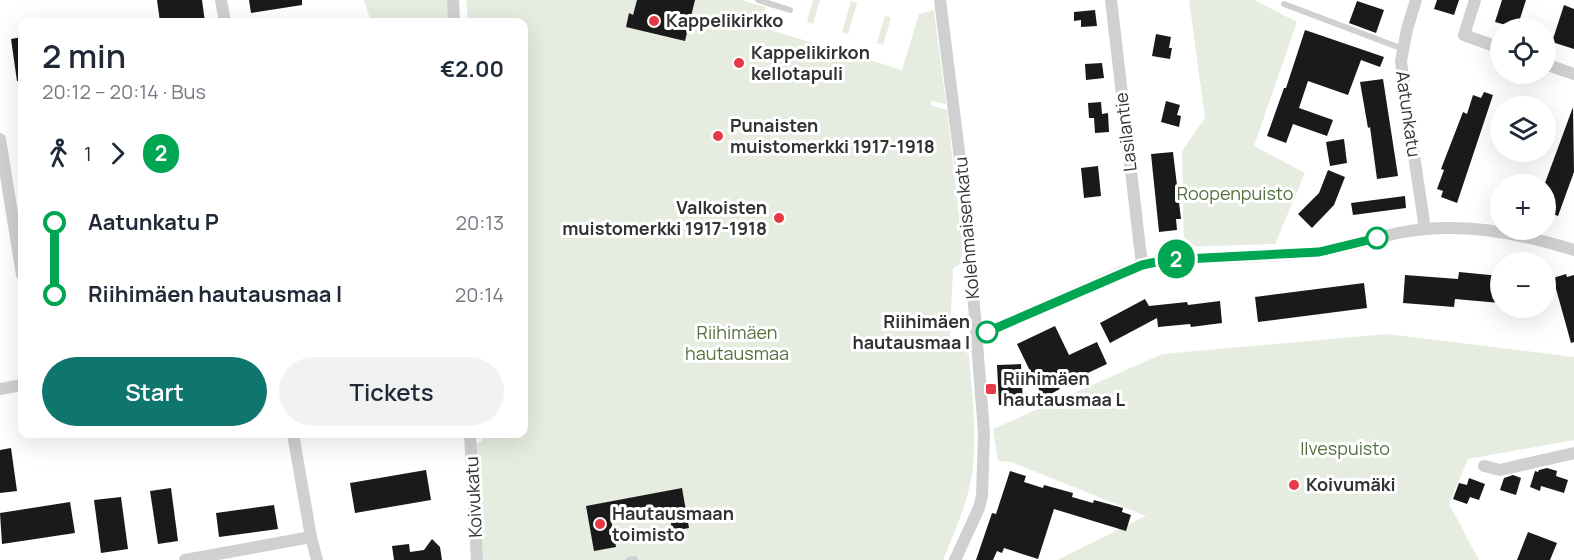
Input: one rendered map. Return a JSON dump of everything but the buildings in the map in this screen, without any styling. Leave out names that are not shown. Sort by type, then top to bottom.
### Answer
[{"type":"street","points":[[221,0],[224,18]]},
{"type":"street","points":[[453,0],[454,18]]},
{"type":"street","name":"Kolehmaisenkatu","points":[[940,0],[967,215],[984,432],[984,484],[979,508],[956,560]]},
{"type":"street","name":"Lasilantie","points":[[1111,0],[1142,265]]},
{"type":"street","name":"Aatunkatu","points":[[1416,0],[1401,61],[1425,229]]},
{"type":"street","points":[[1475,0],[1464,35],[1490,44]]},
{"type":"street","points":[[1556,68],[1574,74]]},
{"type":"street","points":[[0,139],[18,249]]},
{"type":"street","points":[[976,333],[991,330],[1142,265],[1166,260],[1319,252],[1399,233],[1450,228],[1478,229],[1530,237],[1574,250]]},
{"type":"street","points":[[0,389],[18,386]]},
{"type":"street","points":[[294,438],[317,560]]},
{"type":"street","name":"Koivukatu","points":[[470,438],[477,560]]},
{"type":"street","points":[[1484,466],[1500,470],[1574,453]]},
{"type":"street","points":[[185,560],[311,537]]},
{"type":"lane","points":[[758,0],[790,10]]},
{"type":"lane","points":[[1284,4],[1403,49]]},
{"type":"green space","points":[[364,0],[448,0],[449,18],[370,18]]},
{"type":"green space","name":"Riihimäen hautausmaa","points":[[466,0],[741,0],[766,7],[760,27],[902,70],[919,14],[934,10],[946,104],[931,101],[931,105],[947,110],[963,250],[959,265],[953,269],[951,347],[965,351],[969,355],[974,437],[973,469],[968,495],[943,560],[482,560],[476,444],[482,441],[482,438],[528,438],[528,18],[468,18]]},
{"type":"green space","points":[[813,0],[820,0],[813,24],[807,22]]},
{"type":"green space","name":"Roopenpuisto","points":[[1189,0],[1254,0],[1297,22],[1254,146],[1305,173],[1275,244],[1184,247],[1182,151],[1205,118]]},
{"type":"green space","points":[[851,1],[857,3],[848,34],[842,32]]},
{"type":"green space","points":[[885,16],[891,18],[883,45],[877,43]]},
{"type":"green space","name":"Ilvespuisto","points":[[1387,334],[1574,357],[1574,440],[1468,459],[1449,504],[1479,560],[1057,560],[1146,516],[1011,462],[998,461],[993,429],[1162,354]]},
{"type":"bus line","name":"2","points":[[987,332],[1142,265],[1166,260],[1319,252],[1377,238]]},
{"type":"place","name":"Kappelikirkko","points":[[654,21]]},
{"type":"place","name":"Kappelikirkon kellotapuli","points":[[739,63]]},
{"type":"place","name":"Punaisten muistomerkki 1917-1918","points":[[718,136]]},
{"type":"place","name":"Valkoisten muistomerkki 1917-1918","points":[[779,218]]},
{"type":"place","name":"Riihimäen hautausmaa I","points":[[987,332]]},
{"type":"place","name":"Riihimäen hautausmaa L","points":[[991,389]]},
{"type":"place","name":"Koivumäki","points":[[1294,485]]},
{"type":"place","name":"Hautausmaan toimisto","points":[[600,524]]}]
